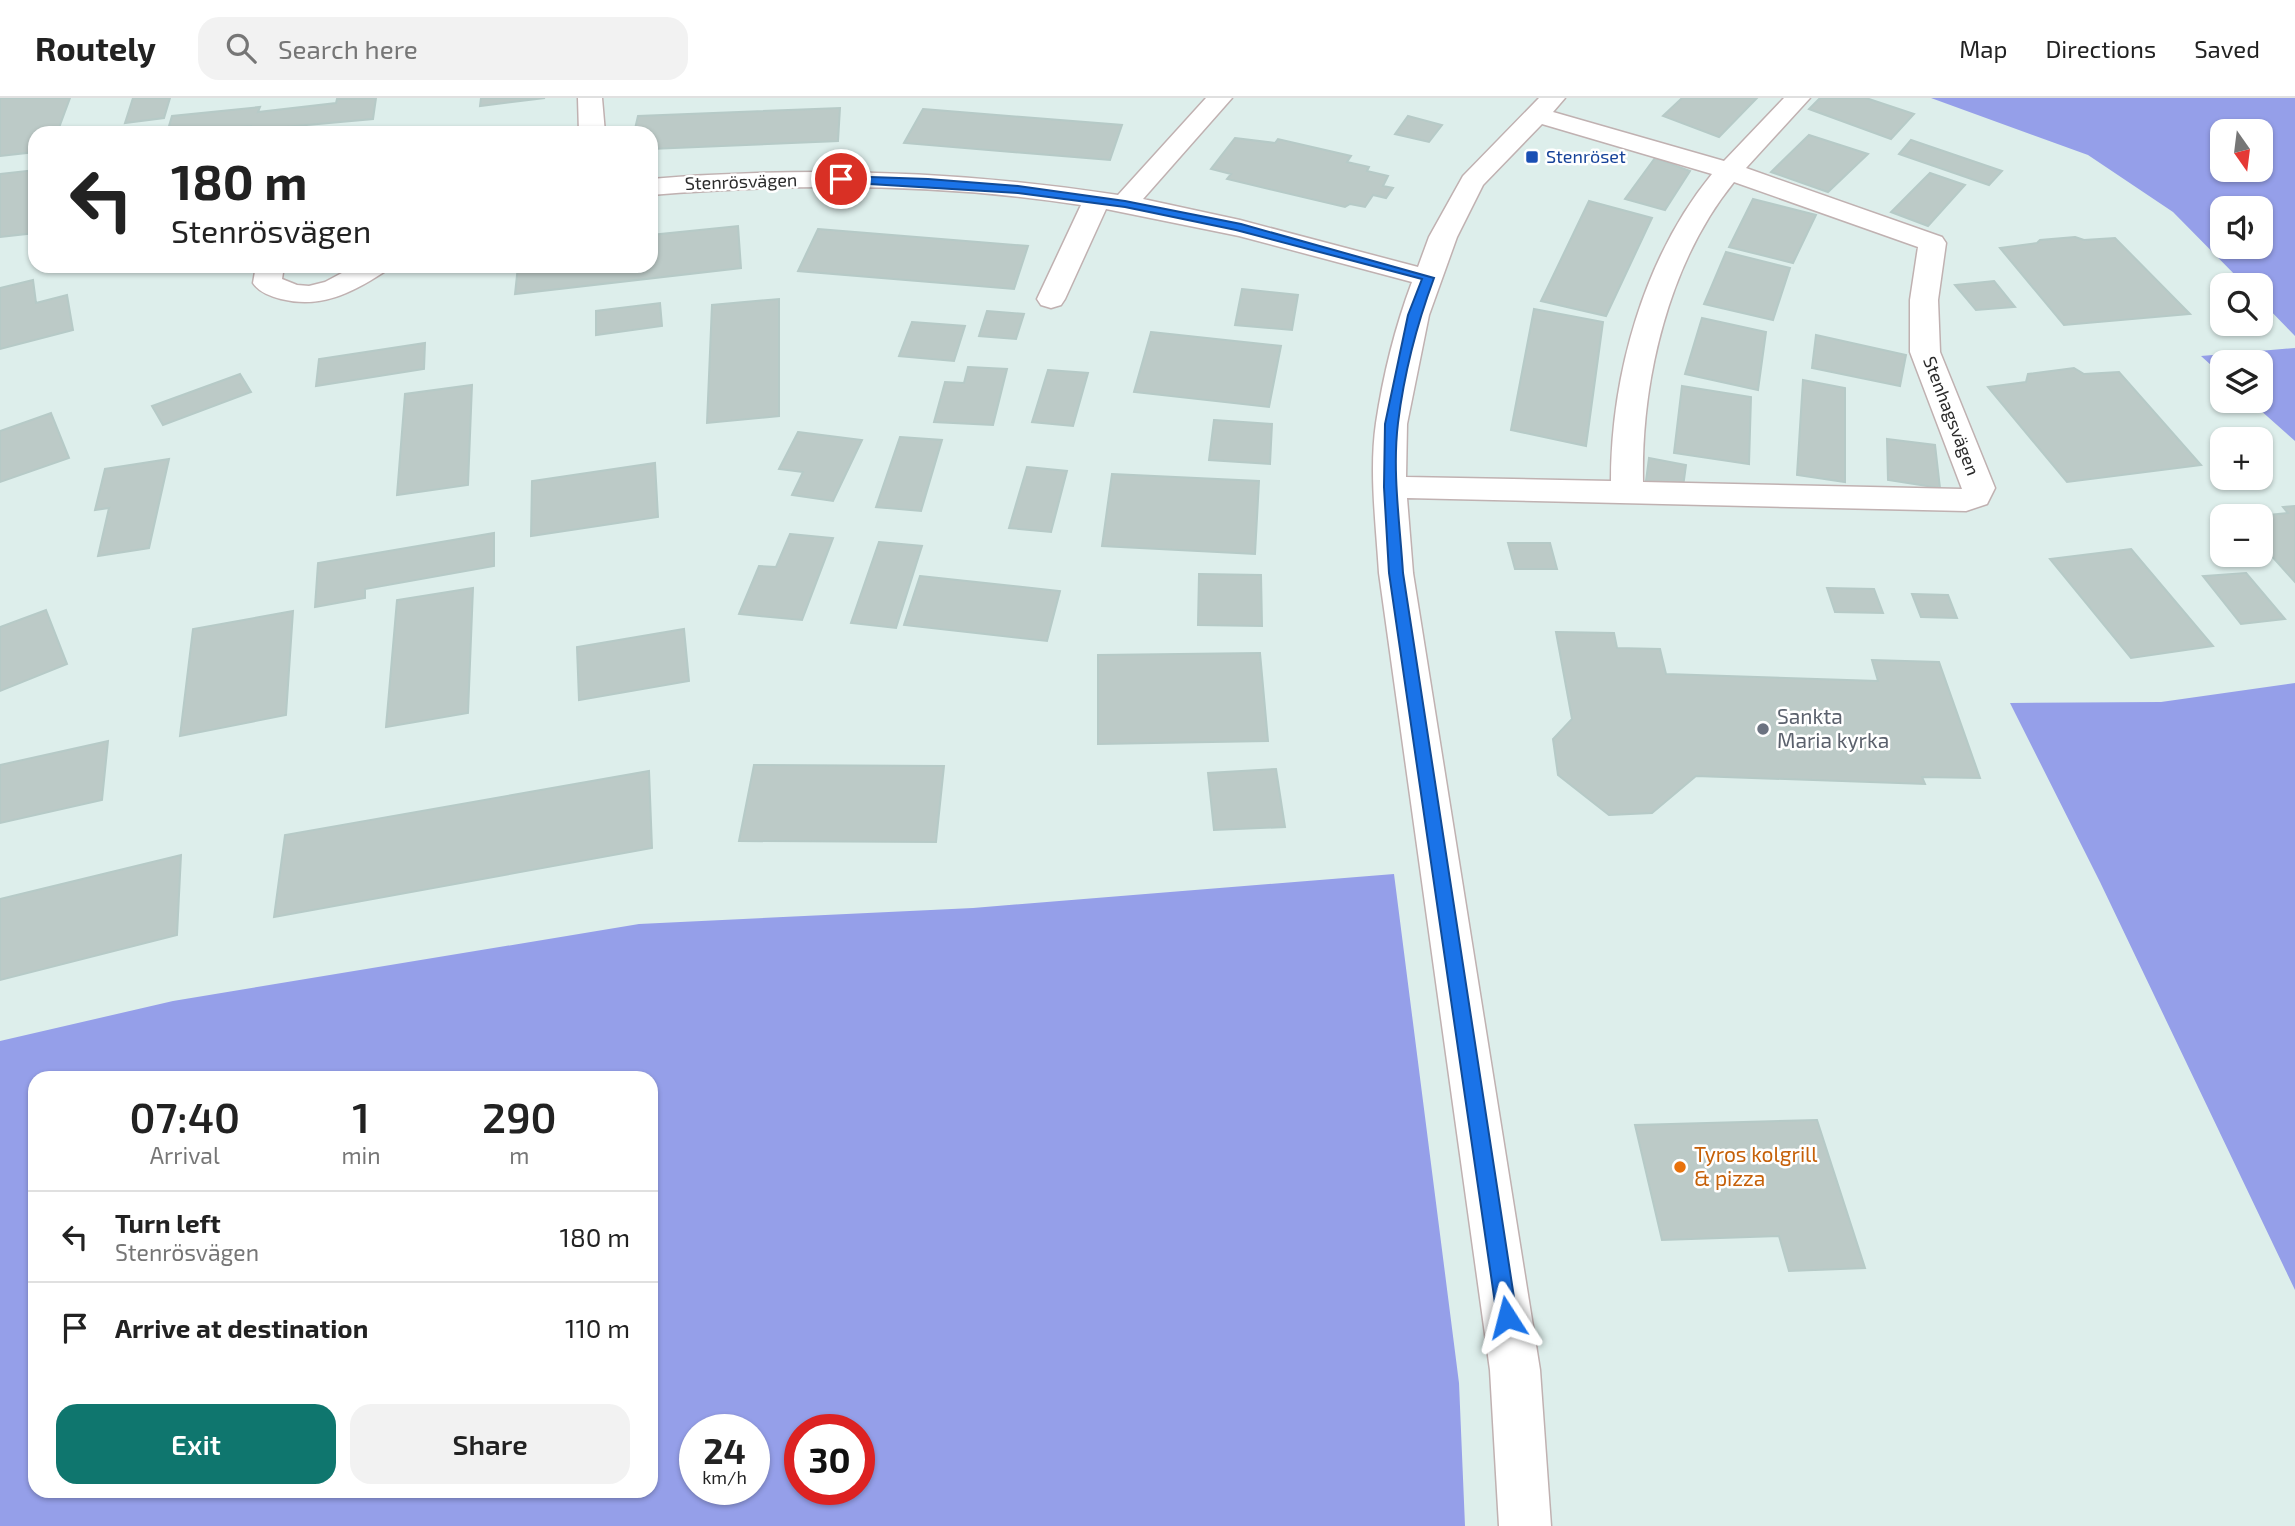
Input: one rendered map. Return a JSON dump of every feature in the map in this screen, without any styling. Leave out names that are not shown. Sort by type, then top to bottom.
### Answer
[{"type":"street","points":[[590,98],[592,126]]},
{"type":"street","points":[[1627,493],[1628,436],[1654,309],[1694,218],[1728,172],[1798,98]]},
{"type":"street","points":[[1125,204],[1212,100]]},
{"type":"street","name":"Stenhagsvägen","points":[[1390,487],[1966,500],[1976,496],[1979,488],[1925,352],[1924,300],[1932,243],[1728,172],[1583,127],[1544,107],[1472,181],[1443,237],[1414,315],[1391,424],[1390,487],[1396,573],[1515,1370],[1525,1526]]},
{"type":"street","name":"Stenrösvägen","points":[[658,187],[760,181],[866,180],[1018,190],[1125,204],[1237,227],[1428,278]]},
{"type":"street","points":[[1051,299],[1097,200]]},
{"type":"street","points":[[269,273],[267,283],[285,294],[314,295],[346,285],[364,273]]},
{"type":"shaded area","points":[[1931,98],[2295,98],[2295,336],[2273,313],[2273,273],[2233,273],[2219,259],[2273,259],[2273,196],[2210,196],[2210,250],[2173,212],[2088,155]]},
{"type":"shaded area","points":[[2295,348],[2295,441],[2264,413],[2273,413],[2272,350]]},
{"type":"shaded area","points":[[2210,355],[2210,364],[2201,356]]},
{"type":"shaded area","points":[[2295,683],[2295,1290],[2100,882],[2010,703],[2161,702]]},
{"type":"shaded area","points":[[1394,874],[1459,1383],[1465,1526],[0,1526],[0,1041],[173,1001],[639,924],[973,908]]},
{"type":"building","points":[[0,98],[70,98],[60,126],[28,126],[28,153],[0,156]]},
{"type":"building","points":[[133,98],[170,98],[164,118],[125,123]]},
{"type":"building","points":[[376,98],[373,119],[295,126],[169,126],[172,116],[260,107],[258,112],[336,103],[337,99]]},
{"type":"building","points":[[481,98],[545,98],[480,106]]},
{"type":"building","points":[[1682,98],[1757,98],[1719,137],[1663,116]]},
{"type":"building","points":[[1820,98],[1866,98],[1914,114],[1891,139],[1809,109]]},
{"type":"building","points":[[840,108],[838,141],[658,149],[658,126],[636,126],[638,116]]},
{"type":"building","points":[[923,109],[1122,125],[1110,160],[904,143]]},
{"type":"building","points":[[1408,116],[1442,125],[1429,142],[1395,134]]},
{"type":"building","points":[[1809,135],[1868,154],[1828,192],[1771,172]]},
{"type":"building","points":[[1235,138],[1275,143],[1278,139],[1351,156],[1347,162],[1369,167],[1367,171],[1388,176],[1383,186],[1393,188],[1386,198],[1373,195],[1365,207],[1350,204],[1345,207],[1227,179],[1231,174],[1211,169]]},
{"type":"building","points":[[1911,140],[2002,171],[1989,185],[1899,154]]},
{"type":"building","points":[[1655,158],[1690,171],[1665,210],[1625,199]]},
{"type":"building","points":[[28,171],[28,234],[0,237],[0,174]]},
{"type":"building","points":[[1930,173],[1965,185],[1928,226],[1891,212]]},
{"type":"building","points":[[1753,199],[1816,215],[1793,263],[1729,247]]},
{"type":"building","points":[[1589,201],[1652,218],[1606,316],[1541,301]]},
{"type":"building","points":[[738,226],[741,268],[515,294],[517,273],[658,273],[658,234]]},
{"type":"building","points":[[818,229],[1028,246],[1014,289],[798,271]]},
{"type":"building","points":[[2075,237],[2084,240],[2115,238],[2190,314],[2064,325],[2000,248],[2037,243],[2040,240]]},
{"type":"building","points":[[1726,252],[1790,268],[1773,320],[1704,304]]},
{"type":"building","points":[[33,280],[36,303],[67,295],[73,330],[0,349],[0,288]]},
{"type":"building","points":[[1994,281],[2015,307],[1976,310],[1955,285]]},
{"type":"building","points":[[1242,289],[1298,295],[1292,330],[1235,325]]},
{"type":"building","points":[[779,299],[779,416],[707,423],[712,305]]},
{"type":"building","points":[[660,303],[662,326],[596,335],[596,311]]},
{"type":"building","points":[[1534,309],[1603,322],[1586,446],[1511,430]]},
{"type":"building","points":[[987,311],[1024,314],[1016,339],[979,336]]},
{"type":"building","points":[[1702,318],[1766,332],[1758,390],[1685,374]]},
{"type":"building","points":[[912,322],[965,326],[954,361],[899,356]]},
{"type":"building","points":[[1151,332],[1281,346],[1269,407],[1134,392]]},
{"type":"building","points":[[1816,335],[1906,355],[1900,386],[1812,368]]},
{"type":"building","points":[[425,343],[424,369],[316,386],[319,359]]},
{"type":"building","points":[[968,367],[1007,369],[993,425],[934,422],[945,382],[964,383]]},
{"type":"building","points":[[2074,368],[2084,374],[2119,372],[2201,465],[2067,482],[1988,387],[2026,382],[2028,374]]},
{"type":"building","points":[[1048,370],[1088,373],[1073,426],[1032,422]]},
{"type":"building","points":[[240,374],[251,392],[163,425],[152,406]]},
{"type":"building","points":[[1803,380],[1845,388],[1845,482],[1797,475]]},
{"type":"building","points":[[472,385],[468,485],[397,495],[405,394]]},
{"type":"building","points":[[1682,386],[1751,397],[1749,464],[1674,453]]},
{"type":"building","points":[[51,413],[69,458],[0,482],[0,431]]},
{"type":"building","points":[[1214,420],[1272,424],[1270,464],[1209,460]]},
{"type":"building","points":[[798,432],[862,440],[833,501],[792,495],[803,472],[779,469]]},
{"type":"building","points":[[900,437],[942,440],[921,511],[876,507]]},
{"type":"building","points":[[1887,439],[1935,445],[1940,488],[1888,480]]},
{"type":"building","points":[[1649,458],[1686,465],[1683,487],[1646,481]]},
{"type":"building","points":[[169,459],[149,548],[98,556],[109,508],[95,510],[105,469]]},
{"type":"building","points":[[655,463],[658,517],[531,536],[532,481]]},
{"type":"building","points":[[1027,467],[1067,471],[1051,532],[1009,528]]},
{"type":"building","points":[[1112,474],[1259,481],[1255,554],[1102,546]]},
{"type":"building","points":[[2295,506],[2295,582],[2273,557],[2273,515],[2288,513],[2283,507]]},
{"type":"building","points":[[494,533],[494,566],[365,589],[365,598],[315,607],[318,563]]},
{"type":"building","points":[[790,534],[833,538],[802,620],[739,614],[759,566],[776,567]]},
{"type":"building","points":[[879,542],[922,546],[896,628],[851,623]]},
{"type":"building","points":[[1508,543],[1550,543],[1557,569],[1515,569]]},
{"type":"building","points":[[2131,549],[2213,646],[2131,658],[2050,559]]},
{"type":"building","points":[[2246,573],[2285,619],[2241,624],[2203,576]]},
{"type":"building","points":[[1199,574],[1261,575],[1262,626],[1198,625]]},
{"type":"building","points":[[920,576],[1060,591],[1047,641],[904,625]]},
{"type":"building","points":[[473,588],[468,713],[386,727],[397,600]]},
{"type":"building","points":[[1827,588],[1874,589],[1883,613],[1835,612]]},
{"type":"building","points":[[1912,594],[1948,595],[1957,618],[1921,617]]},
{"type":"building","points":[[46,610],[67,664],[0,691],[0,627]]},
{"type":"building","points":[[293,611],[286,715],[180,736],[193,629]]},
{"type":"building","points":[[684,629],[689,681],[579,700],[577,647]]},
{"type":"building","name":"Sankta Maria kyrka","points":[[1556,632],[1614,633],[1617,648],[1660,649],[1666,674],[1878,681],[1872,660],[1939,662],[1980,778],[1922,777],[1925,784],[1696,776],[1652,813],[1609,815],[1558,775],[1553,739],[1572,719]]},
{"type":"building","points":[[1260,653],[1268,741],[1098,744],[1098,655]]},
{"type":"building","points":[[108,741],[102,800],[0,823],[0,765]]},
{"type":"building","points":[[754,765],[944,766],[936,842],[739,841]]},
{"type":"building","points":[[1276,769],[1285,827],[1214,830],[1208,773]]},
{"type":"building","points":[[649,771],[652,848],[274,917],[285,835]]},
{"type":"building","points":[[181,855],[177,935],[0,980],[0,899]]},
{"type":"building","points":[[1817,1120],[1865,1268],[1789,1271],[1779,1236],[1662,1240],[1635,1125]]},
{"type":"place","name":"Stenröset","points":[[1532,157]]},
{"type":"place","name":"Sankta Maria kyrka","points":[[1763,729]]},
{"type":"place","name":"Tyros kolgrill & pizza","points":[[1680,1167]]},
{"type":"route","points":[[841,179],[928,182],[1125,204],[1237,227],[1428,278],[1414,315],[1391,424],[1390,487],[1396,573],[1507,1317]]}]
